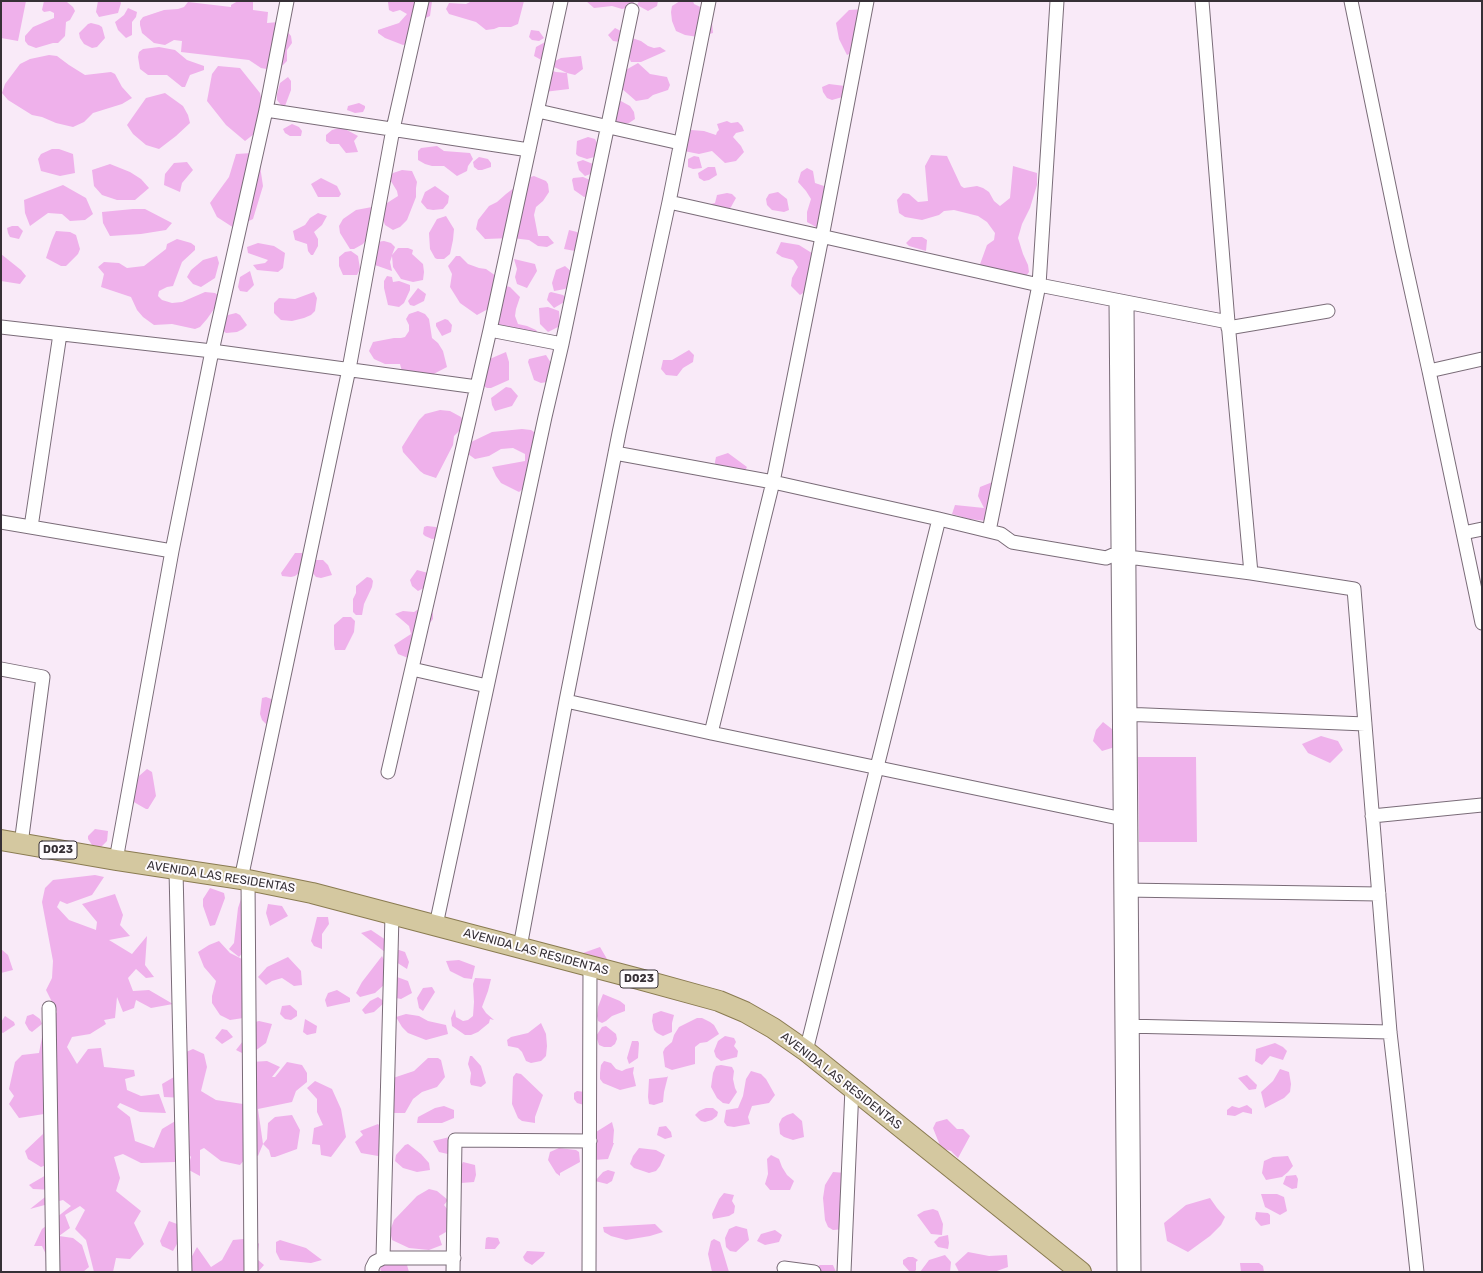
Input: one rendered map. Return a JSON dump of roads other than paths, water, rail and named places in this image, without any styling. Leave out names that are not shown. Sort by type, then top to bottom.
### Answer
[{"type":"main road","name":"AVENIDA LAS RESIDENTAS","points":[[1,840],[244,880],[312,893],[711,998],[745,1012],[773,1028],[806,1051],[1081,1272]]},
{"type":"street","points":[[116,860],[172,551],[212,352],[266,110],[287,1]]},
{"type":"street","points":[[251,1272],[244,880],[349,369],[393,129],[422,1]]},
{"type":"street","points":[[388,772],[490,330],[561,1]]},
{"type":"street","points":[[520,947],[566,701],[615,453],[669,202],[709,1]]},
{"type":"street","points":[[711,733],[772,482],[822,237],[867,1]]},
{"type":"street","points":[[995,533],[1039,285],[1057,1]]},
{"type":"street","points":[[1202,1],[1228,325],[1251,573]]},
{"type":"street","points":[[1351,1],[1402,249],[1464,533],[1482,623]]},
{"type":"street","points":[[436,925],[562,344],[632,10]]},
{"type":"street","points":[[266,110],[529,150]]},
{"type":"street","points":[[538,111],[680,142]]},
{"type":"street","points":[[669,202],[1039,285],[1228,325],[1328,311]]},
{"type":"street","points":[[1122,302],[1120,556],[1125,714],[1127,1027],[1124,1272]]},
{"type":"street","points":[[1,327],[349,369],[477,387]]},
{"type":"street","points":[[490,330],[562,344]]},
{"type":"street","points":[[31,527],[60,334]]},
{"type":"street","points":[[1429,370],[1482,359]]},
{"type":"street","points":[[615,453],[772,482],[939,519],[995,533],[1012,542],[1106,558],[1120,556],[1251,573],[1354,589],[1390,1032],[1417,1272]]},
{"type":"street","points":[[806,1051],[876,766],[939,519]]},
{"type":"street","points":[[1,522],[172,551]]},
{"type":"street","points":[[1464,533],[1482,528]]},
{"type":"street","points":[[1,669],[43,677],[21,844]]},
{"type":"street","points":[[412,669],[487,686]]},
{"type":"street","points":[[566,701],[711,733],[1126,819]]},
{"type":"street","points":[[1125,714],[1365,724]]},
{"type":"street","points":[[1372,816],[1482,804]]},
{"type":"street","points":[[176,870],[185,1272]]},
{"type":"street","points":[[1126,890],[1379,894]]},
{"type":"street","points":[[383,1258],[392,915]]},
{"type":"street","points":[[589,1272],[590,966]]},
{"type":"street","points":[[49,1008],[53,1272]]},
{"type":"street","points":[[1127,1027],[1390,1032]]},
{"type":"street","points":[[1127,1027],[1134,1272]]},
{"type":"street","points":[[844,1272],[852,1088]]},
{"type":"street","points":[[453,1272],[455,1140],[590,1141]]},
{"type":"street","points":[[372,1272],[375,1262],[383,1258],[454,1258]]},
{"type":"street","points":[[789,1269],[814,1272]]}]
